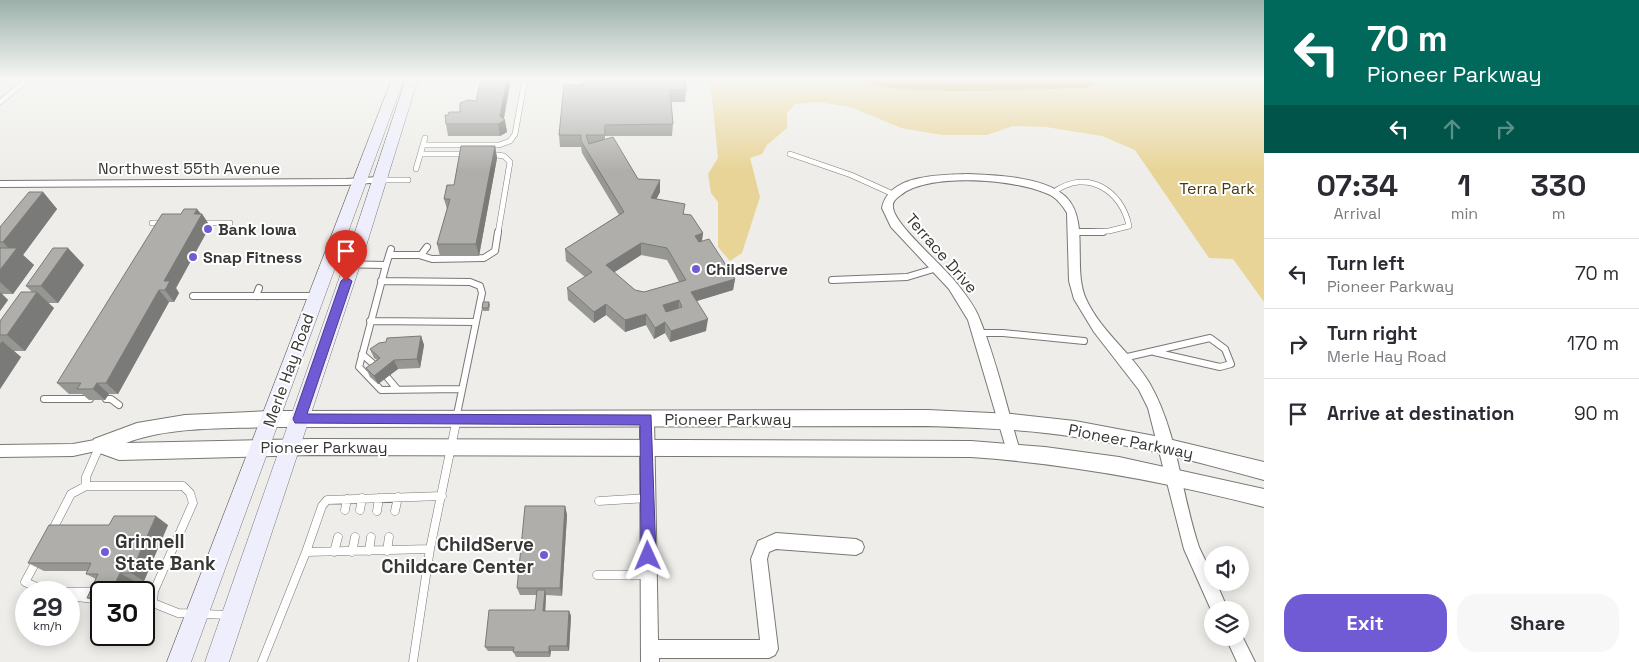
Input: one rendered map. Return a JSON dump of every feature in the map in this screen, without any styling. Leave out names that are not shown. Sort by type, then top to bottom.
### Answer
[{"type":"main road","name":"Merle Hay Road","points":[[217,662],[352,264],[369,181],[389,110]]},
{"type":"main road","name":"Merle Hay Road","points":[[179,662],[328,264],[369,181],[399,110]]},
{"type":"street","points":[[893,194],[906,186],[976,176],[1001,178],[1054,192],[1069,206],[1072,212],[1075,281],[1080,298],[1098,329],[1144,386],[1155,408],[1192,549],[1216,601]]},
{"type":"street","name":"Northwest 55th Avenue","points":[[0,184],[42,188],[369,181]]},
{"type":"street","name":"Terrace Drive","points":[[893,194],[888,200],[890,216],[965,302],[980,333],[1013,451]]},
{"type":"street","name":"Pioneer Parkway","points":[[0,452],[74,450],[100,445],[137,431],[185,423],[271,419],[928,418],[1005,421],[1095,432],[1164,446],[1264,471]]},
{"type":"street","points":[[646,419],[650,655],[769,648],[759,559],[760,551],[765,544],[776,540],[856,547]]},
{"type":"street","name":"Pioneer Parkway","points":[[100,445],[119,452],[259,447],[972,449],[1013,451],[1112,463],[1264,498]]},
{"type":"street","points":[[1238,646],[1246,662]]},
{"type":"lane","points":[[423,145],[492,145],[510,141],[515,134],[519,110]]},
{"type":"lane","points":[[416,169],[425,138]]},
{"type":"lane","points":[[420,154],[470,154]]},
{"type":"lane","points":[[449,161],[451,154]]},
{"type":"lane","points":[[462,389],[398,388],[381,390],[359,367],[390,252],[432,258],[484,258],[494,251],[510,162],[499,154],[480,154]]},
{"type":"lane","points":[[790,154],[851,175],[893,194]]},
{"type":"lane","points":[[369,181],[408,180]]},
{"type":"lane","points":[[1054,192],[1071,182],[1096,184],[1104,187],[1110,191],[1128,220],[1129,226],[1092,232],[1072,232]]},
{"type":"lane","points":[[152,224],[174,223]]},
{"type":"lane","points":[[203,223],[230,223]]},
{"type":"lane","points":[[421,256],[427,247]]},
{"type":"lane","points":[[328,264],[386,264]]},
{"type":"lane","points":[[832,280],[907,276],[937,268]]},
{"type":"lane","points":[[381,281],[476,283],[480,286],[482,293],[430,549],[413,662]]},
{"type":"lane","points":[[256,296],[259,288]]},
{"type":"lane","points":[[192,296],[316,296]]},
{"type":"lane","points":[[370,321],[476,322]]},
{"type":"lane","points":[[980,333],[1003,333],[1084,341]]},
{"type":"lane","points":[[1123,358],[1154,352],[1184,341],[1210,338],[1225,349],[1231,364],[1220,367],[1154,352]]},
{"type":"lane","points":[[362,354],[380,370]]},
{"type":"lane","points":[[387,377],[398,388]]},
{"type":"lane","points":[[44,399],[90,399]]},
{"type":"lane","points":[[106,399],[111,399],[119,405]]},
{"type":"lane","points":[[86,486],[86,477],[100,445]]},
{"type":"lane","points":[[48,538],[71,494],[86,486],[183,486],[190,493],[193,503],[155,589]]},
{"type":"lane","points":[[262,662],[306,552],[322,506],[327,500],[442,496]]},
{"type":"lane","points":[[395,510],[398,497]]},
{"type":"lane","points":[[360,510],[362,498]]},
{"type":"lane","points":[[377,510],[379,498]]},
{"type":"lane","points":[[598,501],[622,498],[648,498]]},
{"type":"lane","points":[[344,510],[347,499]]},
{"type":"lane","points":[[334,552],[338,537]]},
{"type":"lane","points":[[352,552],[355,537]]},
{"type":"lane","points":[[369,551],[371,537]]},
{"type":"lane","points":[[387,551],[390,537]]},
{"type":"lane","points":[[26,581],[43,547]]},
{"type":"lane","points":[[306,552],[430,549]]},
{"type":"lane","points":[[597,575],[649,575]]},
{"type":"lane","points":[[155,605],[178,613],[233,615]]},
{"type":"green space","points":[[713,110],[790,110],[787,113],[787,128],[767,145],[762,154],[750,158],[760,197],[742,253],[730,261],[718,247],[718,202],[711,193],[708,174],[718,158]]},
{"type":"green space","name":"Terra Park","points":[[858,110],[1264,110],[1264,302],[1233,259],[1209,258],[1135,150],[1102,136],[1046,127],[1013,126],[987,135],[942,135],[901,128]]},
{"type":"building","points":[[460,110],[501,110],[500,116],[505,120],[498,124],[446,124],[445,115],[448,115],[449,112],[460,112]]},
{"type":"building","points":[[562,110],[672,110],[673,124],[605,125],[605,135],[586,135],[589,144],[613,137],[638,179],[660,180],[651,198],[685,204],[683,214],[691,215],[703,233],[695,236],[699,242],[709,239],[735,279],[691,292],[708,319],[671,331],[665,322],[655,328],[646,314],[625,320],[606,304],[594,312],[567,288],[592,272],[565,249],[624,212],[581,141],[581,135],[559,135]],"holes":[[[641,243],[667,248],[686,280],[644,292],[635,290],[606,265]],[[679,300],[682,307],[666,312],[663,305]]]},
{"type":"building","points":[[461,146],[495,146],[476,244],[437,244],[450,199],[444,199],[447,185],[454,185]]},
{"type":"building","points":[[29,192],[43,192],[3,242],[0,242],[0,227]]},
{"type":"building","points":[[184,209],[197,209],[194,214],[202,214],[164,281],[170,281],[165,290],[159,290],[106,383],[97,383],[93,389],[77,389],[81,383],[57,383],[162,214],[181,214]]},
{"type":"building","points":[[0,248],[17,248],[0,270]]},
{"type":"building","points":[[53,248],[68,248],[41,286],[26,286]]},
{"type":"building","points":[[21,292],[37,292],[7,335],[0,335],[0,321]]},
{"type":"building","points":[[483,302],[489,302],[488,308],[482,308]]},
{"type":"building","points":[[421,336],[417,359],[394,360],[374,376],[366,368],[380,358],[370,349],[379,343],[386,342],[387,338]]},
{"type":"building","name":"ChildServe Childcare Center","points":[[525,506],[565,506],[560,588],[517,588]]},
{"type":"building","name":"Grinnell State Bank","points":[[114,516],[156,516],[131,573],[120,573],[116,581],[95,581],[98,574],[86,574],[91,563],[28,563],[49,525],[109,525]]},
{"type":"building","points":[[537,590],[545,590],[543,611],[569,611],[567,646],[549,646],[549,652],[513,652],[514,647],[485,647],[489,610],[535,610]]},
{"type":"place","name":"Bank Iowa","points":[[208,229]]},
{"type":"place","name":"Snap Fitness","points":[[193,257]]},
{"type":"place","name":"ChildServe","points":[[696,269]]},
{"type":"place","name":"Grinnell State Bank","points":[[105,552]]},
{"type":"place","name":"ChildServe Childcare Center","points":[[544,555]]},
{"type":"route","points":[[346,281],[299,419],[646,419],[648,556]]}]
